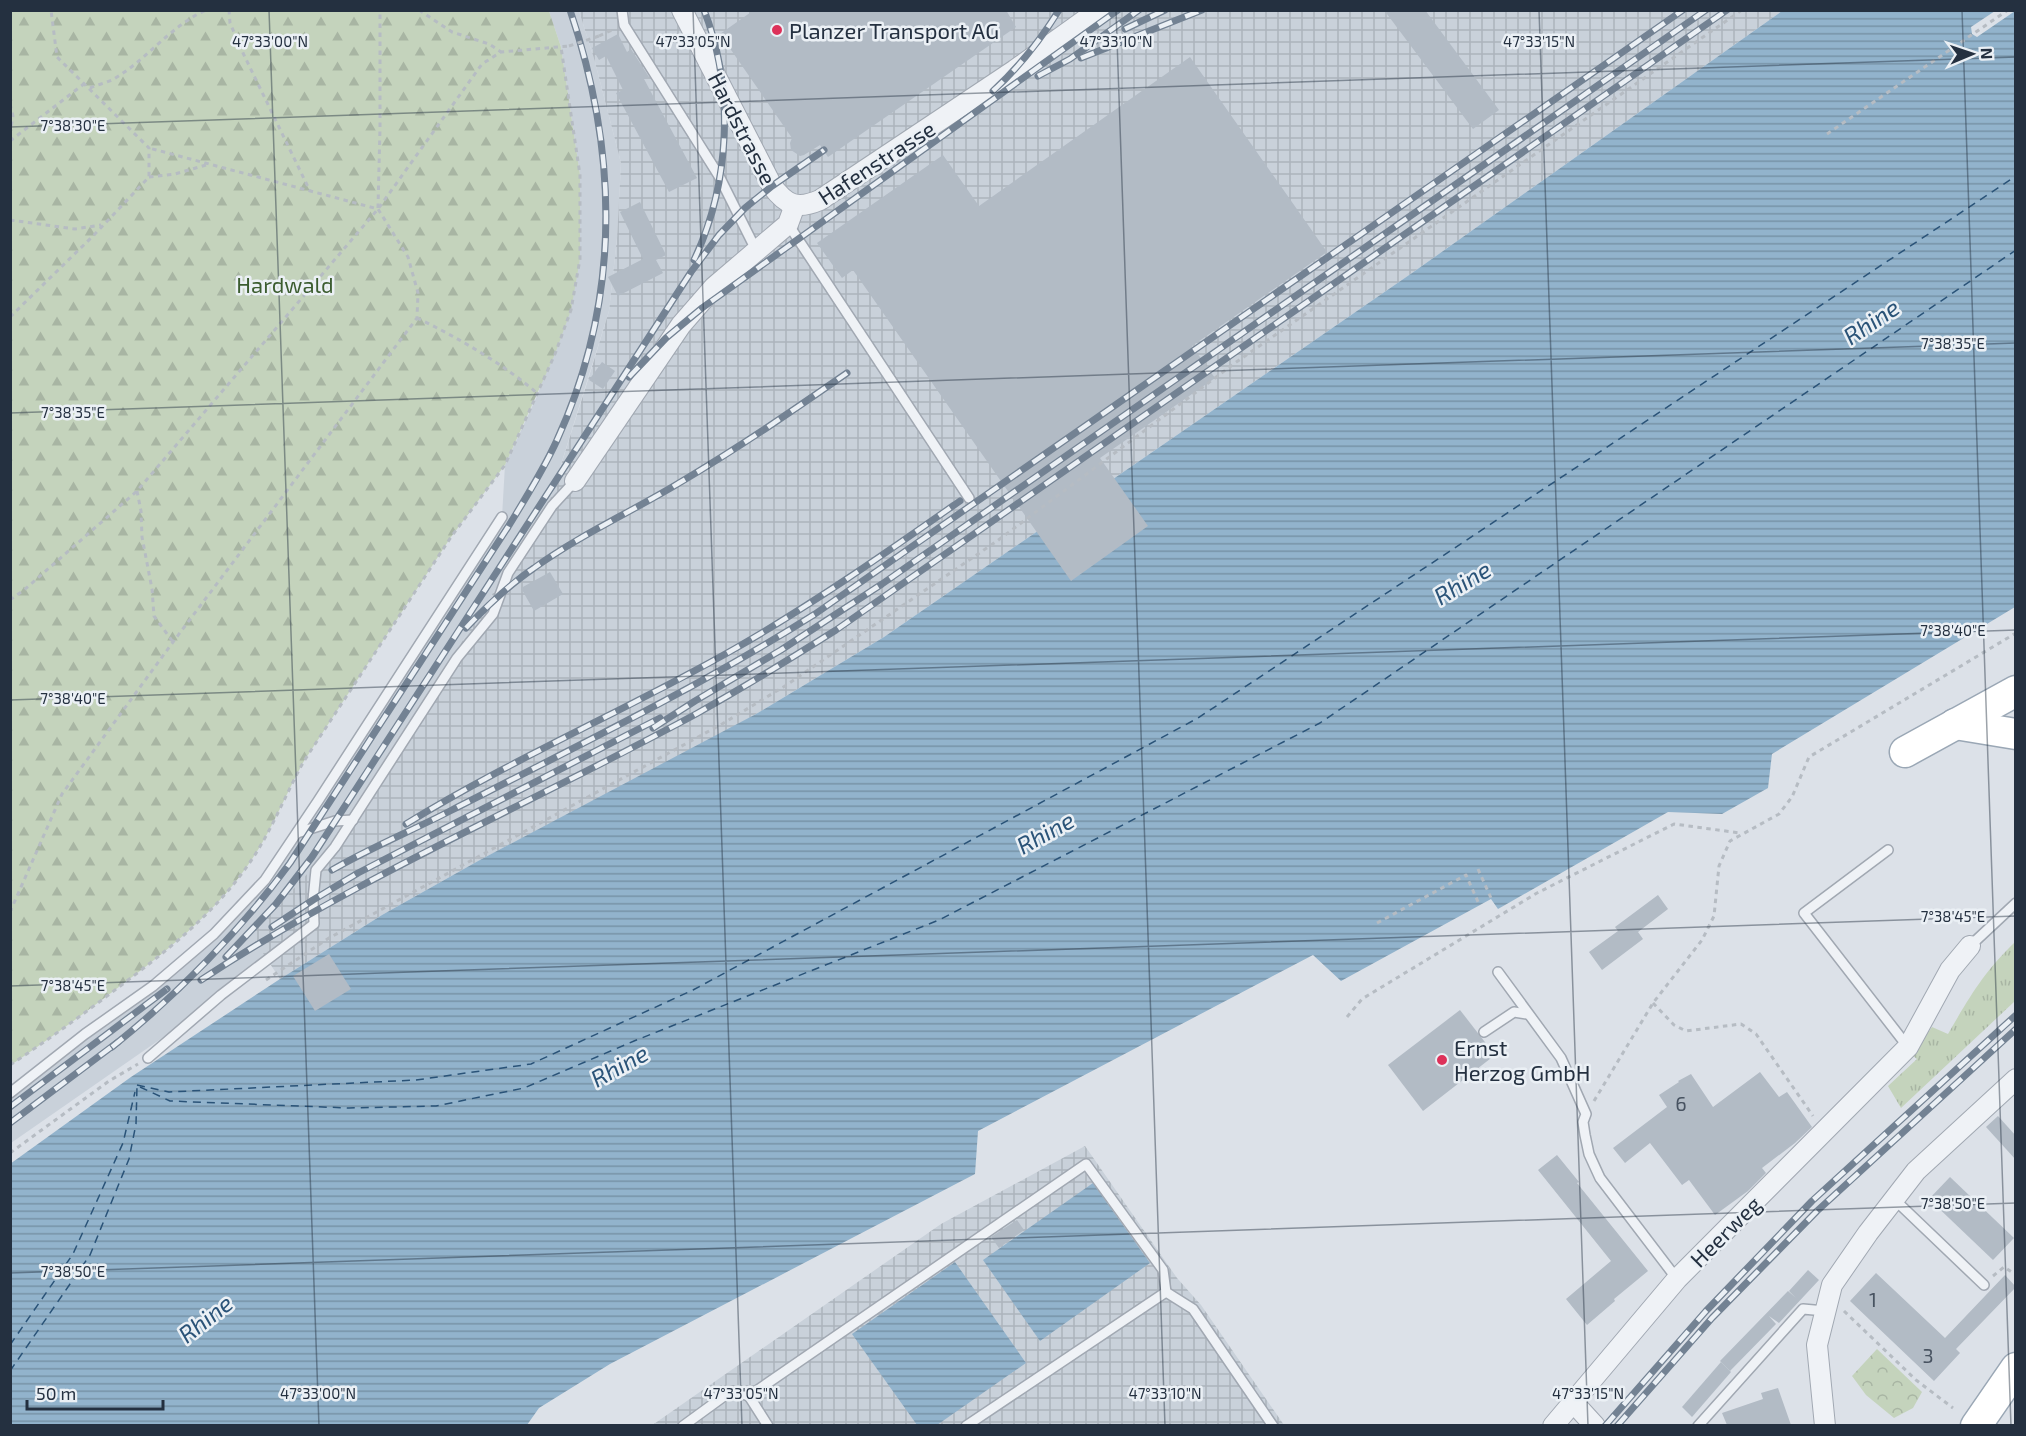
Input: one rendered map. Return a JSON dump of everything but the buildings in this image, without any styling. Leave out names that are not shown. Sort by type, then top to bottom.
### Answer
[{"type":"main road","points":[[1905,752],[2016,691]]},
{"type":"main road","points":[[1955,724],[2016,734]]},
{"type":"main road","points":[[1964,1417],[2016,1368]]},
{"type":"street","name":"Hafenstrasse","points":[[788,224],[795,205],[810,204],[820,200],[1024,65],[1099,10]]},
{"type":"street","name":"Hardstrasse","points":[[682,11],[772,186],[785,201],[795,205]]},
{"type":"street","points":[[575,481],[681,325],[714,286],[788,224]]},
{"type":"street","name":"Heerweg","points":[[1553,1425],[1677,1280],[1908,1047],[1950,970],[1970,946]]},
{"type":"street","points":[[1825,1425],[1817,1345],[1832,1285],[1868,1233],[1916,1171],[2016,1079]]},
{"type":"street","points":[[1573,1402],[1595,1425]]},
{"type":"lane","points":[[622,10],[624,25],[719,176],[756,250]]},
{"type":"lane","points":[[788,224],[969,498]]},
{"type":"lane","points":[[148,1058],[221,994],[314,924],[313,900],[316,870],[353,820],[457,658],[493,614],[508,573],[552,506],[575,481]]},
{"type":"lane","points":[[10,1092],[153,986],[214,934],[265,880],[502,517]]},
{"type":"lane","points":[[296,834],[335,821],[353,820]]},
{"type":"lane","points":[[1888,850],[1804,913],[1908,1047]]},
{"type":"lane","points":[[1970,946],[2016,903]]},
{"type":"lane","points":[[1498,972],[1561,1059],[1586,1114],[1583,1122],[1589,1154],[1600,1178],[1677,1280]]},
{"type":"lane","points":[[1484,1032],[1514,1012],[1527,1014]]},
{"type":"lane","points":[[749,1396],[1086,1164],[1163,1270],[1166,1292]]},
{"type":"lane","points":[[1894,1199],[1984,1285]]},
{"type":"lane","points":[[966,1425],[1166,1292]]},
{"type":"lane","points":[[1166,1292],[1193,1309],[1273,1425]]},
{"type":"lane","points":[[1698,1425],[1803,1310],[1827,1306]]},
{"type":"lane","points":[[683,1425],[731,1391],[749,1396],[768,1425]]},
{"type":"path","points":[[51,10],[57,57],[149,148],[378,209]]},
{"type":"path","points":[[90,88],[111,80],[190,18],[206,10]]},
{"type":"path","points":[[229,10],[230,23],[243,53],[310,191]]},
{"type":"path","points":[[10,912],[62,794],[173,642],[417,318],[418,292],[408,257],[378,209],[381,128],[380,10]]},
{"type":"path","points":[[419,10],[452,32],[489,44],[501,52]]},
{"type":"path","points":[[262,982],[329,938],[722,723],[785,686],[997,541],[1235,363],[1742,10]]},
{"type":"path","points":[[1827,134],[2008,10]]},
{"type":"path","points":[[10,600],[137,491],[378,209],[482,64],[501,52],[561,47],[609,32]]},
{"type":"path","points":[[10,1065],[45,1042],[180,939],[247,867],[262,843],[304,760],[451,537],[505,465],[555,354],[571,310],[580,259],[580,175],[561,47]]},
{"type":"path","points":[[10,141],[85,83]]},
{"type":"path","points":[[10,104],[13,116],[10,133]]},
{"type":"path","points":[[149,148],[149,177]]},
{"type":"path","points":[[10,317],[149,177],[175,174],[207,164]]},
{"type":"path","points":[[10,220],[75,229],[103,225]]},
{"type":"path","points":[[417,318],[452,335],[524,382],[538,394]]},
{"type":"path","points":[[137,491],[154,616],[173,642]]},
{"type":"path","points":[[1586,1114],[1653,1004],[1702,940],[1714,916],[1719,866],[1730,840],[1779,814],[1792,797],[1809,757],[2016,633]]},
{"type":"path","points":[[1347,1017],[1362,999],[1537,893],[1674,824],[1742,834]]},
{"type":"path","points":[[1478,869],[1491,898]]},
{"type":"path","points":[[1377,923],[1466,875],[1479,904]]},
{"type":"path","points":[[1653,1004],[1674,1025],[1686,1031],[1741,1024],[1756,1034],[1825,1132]]},
{"type":"path","points":[[10,1153],[109,1081],[148,1058]]},
{"type":"path","points":[[127,1071],[130,1076]]},
{"type":"path","points":[[1984,1285],[2004,1267],[2016,1275]]},
{"type":"path","points":[[1827,1306],[1836,1303],[1917,1380],[1964,1417]]},
{"type":"shaded area","points":[[549,11],[579,11],[595,62],[621,163],[617,238],[609,311],[548,506],[332,847],[270,963],[11,1143],[11,1093],[153,986],[265,880],[502,517],[505,465],[538,394],[580,259],[580,175],[561,47]]},
{"type":"shaded area","points":[[579,11],[1782,11],[1412,273],[884,637],[705,743],[478,861],[382,915],[280,979],[251,935],[332,847],[548,506],[587,383],[609,311],[617,238],[621,163],[595,62]]},
{"type":"shaded area","points":[[1085,1146],[1177,1278],[1201,1305],[1284,1425],[651,1426],[941,1224]]},
{"type":"green space","name":"Hardwald","points":[[11,10],[549,11],[561,47],[580,175],[580,259],[571,310],[555,354],[505,465],[451,537],[304,761],[271,827],[248,865],[218,902],[184,935],[86,1012],[11,1065]]},
{"type":"green space","points":[[2015,942],[2015,1001],[1901,1108],[1888,1086],[1917,1059],[1912,1055],[1932,1027],[1948,1034],[1978,985]]},
{"type":"green space","points":[[1877,1349],[1922,1392],[1913,1408],[1894,1418],[1866,1395],[1852,1376]]},
{"type":"water","name":"Rhine","points":[[1782,11],[1995,11],[1971,27],[1972,34],[1977,37],[2015,11],[2015,607],[1772,754],[1768,788],[1722,814],[1668,812],[1498,909],[1491,899],[1341,981],[1313,955],[978,1131],[975,1174],[610,1364],[539,1408],[527,1425],[11,1425],[10,1164],[131,1077],[382,915],[478,861],[756,714],[884,637],[1412,273]]},
{"type":"water","points":[[1093,1183],[1150,1263],[1040,1341],[983,1260]]},
{"type":"water","points":[[955,1262],[1026,1363],[937,1425],[917,1425],[852,1334]]},
{"type":"ferry route","points":[[137,1085],[169,1092],[416,1080],[531,1064],[693,990],[1198,718],[2016,176]]},
{"type":"ferry route","points":[[140,1087],[170,1101],[349,1108],[436,1106],[524,1088],[634,1041],[939,920],[1320,723],[2016,250]]},
{"type":"ferry route","points":[[10,1371],[90,1255],[129,1159],[136,1124],[137,1086]]},
{"type":"ferry route","points":[[10,1345],[73,1254],[123,1143],[135,1092]]},
{"type":"railway","points":[[112,1047],[160,1006],[207,961],[251,913],[290,863],[508,527],[540,474],[557,440],[578,387],[593,334],[602,280],[606,226],[604,173],[598,119],[586,64],[570,10]]},
{"type":"railway","points":[[694,260],[715,200],[724,136],[721,72],[704,10]]},
{"type":"railway","points":[[993,91],[1029,53],[1059,10]]},
{"type":"railway","points":[[629,377],[666,338],[702,308],[1118,10]]},
{"type":"railway","points":[[1038,76],[1070,59],[1139,10]]},
{"type":"railway","points":[[1125,29],[1165,10]]},
{"type":"railway","points":[[1081,58],[1202,10]]},
{"type":"railway","points":[[332,870],[635,717],[815,614],[1683,10]]},
{"type":"railway","points":[[653,728],[781,650],[882,584],[1706,10]]},
{"type":"railway","points":[[201,980],[383,874],[696,714],[836,630],[1727,10]]},
{"type":"railway","points":[[226,957],[276,904],[312,857],[691,272],[719,235],[745,208],[824,150]]},
{"type":"railway","points":[[466,628],[507,589],[551,556],[701,470],[847,373]]},
{"type":"railway","points":[[406,824],[528,756],[736,648],[821,596],[960,501]]},
{"type":"railway","points":[[272,927],[358,873],[660,718]]},
{"type":"railway","points":[[10,1107],[167,989]]},
{"type":"railway","points":[[1605,1426],[1706,1311],[1812,1201],[2016,1015]]},
{"type":"railway","points":[[1617,1426],[1712,1318],[1817,1211],[2016,1029]]},
{"type":"railway","points":[[10,1123],[118,1042]]},
{"type":"place","name":"Planzer Transport AG","points":[[777,30]]},
{"type":"place","name":"Ernst Herzog GmbH","points":[[1442,1060]]}]
